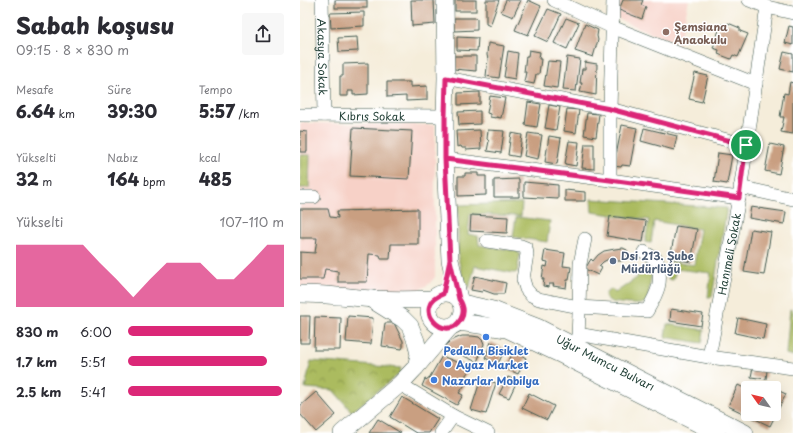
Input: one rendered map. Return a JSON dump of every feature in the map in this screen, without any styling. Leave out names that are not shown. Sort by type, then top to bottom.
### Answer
[{"type":"main road","points":[[445,0],[445,159],[450,260],[449,299]]},
{"type":"main road","name":"Uğur Mumcu Bulvarı","points":[[300,294],[319,294],[371,299],[449,299],[493,310],[574,341],[744,433]]},
{"type":"main road","points":[[371,299],[403,319],[410,326],[420,355],[416,367]]},
{"type":"main road","points":[[342,433],[400,384],[462,318],[463,308],[449,299],[431,303],[429,309],[431,319],[435,324],[445,328],[455,325]]},
{"type":"main road","name":"Uğur Mumcu Bulvarı","points":[[455,325],[507,329],[717,433]]},
{"type":"street","name":"Akasya Sokak","points":[[322,0],[324,115]]},
{"type":"street","points":[[554,0],[612,27],[756,84]]},
{"type":"street","points":[[610,180],[613,0]]},
{"type":"street","points":[[749,0],[767,7],[793,12]]},
{"type":"street","name":"Hanımeli Sokak","points":[[709,357],[739,193],[767,7]]},
{"type":"street","points":[[446,78],[610,109],[746,145]]},
{"type":"street","name":"Kıbrıs Sokak","points":[[300,115],[445,116]]},
{"type":"street","points":[[445,159],[610,180],[793,199]]},
{"type":"street","points":[[300,197],[314,197]]},
{"type":"street","points":[[574,341],[579,307],[580,264],[585,239]]},
{"type":"street","points":[[487,241],[526,248],[527,254],[523,279],[526,289],[531,295],[539,299],[579,307],[647,311],[658,289],[660,271],[657,260],[644,252]]},
{"type":"street","points":[[574,341],[583,335],[709,357],[793,368]]},
{"type":"street","points":[[400,384],[453,416],[488,433]]},
{"type":"street","points":[[440,433],[453,416]]},
{"type":"shaded area","name":"Şemsiana Anaokulu","points":[[617,0],[689,0],[679,45],[620,20],[616,15]]},
{"type":"shaded area","points":[[300,123],[435,125],[435,277],[429,284],[418,291],[300,288]]},
{"type":"green space","points":[[300,155],[310,155],[309,188],[300,188]]},
{"type":"green space","points":[[591,199],[727,208],[712,297],[708,297],[711,273],[676,269],[673,280],[668,279],[672,262],[694,265],[700,229],[654,221],[651,243],[645,242],[649,220],[592,212]]},
{"type":"green space","points":[[522,203],[521,216],[470,214],[468,234],[478,236],[479,245],[517,251],[520,255],[517,272],[514,273],[475,266],[469,289],[461,272],[458,256],[458,205]]},
{"type":"green space","points":[[516,217],[550,221],[547,242],[513,237]]},
{"type":"green space","points":[[646,266],[652,270],[648,298],[645,302],[639,304],[612,302],[605,296],[606,293],[612,289],[615,293],[638,277],[636,272]]},
{"type":"green space","points":[[790,309],[793,311],[793,356],[786,354]]},
{"type":"green space","points":[[667,324],[704,330],[702,343],[665,337]]},
{"type":"green space","points":[[311,361],[401,368],[399,374],[352,412],[333,390],[305,388]]},
{"type":"building","points":[[335,0],[367,0],[367,8],[335,8]]},
{"type":"building","points":[[411,0],[434,0],[435,24],[412,26]]},
{"type":"building","points":[[455,0],[476,0],[476,11],[455,11]]},
{"type":"building","points":[[486,0],[499,0],[490,26],[486,24]]},
{"type":"building","points":[[506,0],[521,0],[513,17],[501,12]]},
{"type":"building","points":[[528,0],[541,6],[528,35],[515,30]]},
{"type":"building","points":[[623,0],[643,0],[641,5],[646,7],[642,19],[619,10]]},
{"type":"building","points":[[548,9],[561,14],[548,42],[535,36]]},
{"type":"building","points":[[364,12],[364,26],[331,28],[330,13]]},
{"type":"building","points":[[454,18],[477,18],[477,30],[454,31]]},
{"type":"building","points":[[566,18],[579,23],[567,49],[554,43]]},
{"type":"building","points":[[728,23],[740,28],[740,31],[748,34],[738,57],[733,55],[731,59],[718,54],[719,50],[713,48],[721,24],[727,26]]},
{"type":"building","points":[[585,24],[598,30],[598,40],[593,57],[575,51]]},
{"type":"building","points":[[789,26],[793,27],[793,45],[785,43]]},
{"type":"building","points":[[357,37],[358,51],[339,52],[338,38]]},
{"type":"building","points":[[457,37],[478,38],[477,51],[457,50]]},
{"type":"building","points":[[488,43],[504,46],[499,78],[486,76]]},
{"type":"building","points":[[529,50],[540,52],[539,59],[541,59],[539,74],[536,74],[534,84],[524,82],[526,72],[524,72],[526,56],[528,56]]},
{"type":"building","points":[[508,51],[518,53],[515,79],[504,77]]},
{"type":"building","points":[[784,52],[793,54],[793,72],[780,69]]},
{"type":"building","points":[[454,56],[476,56],[476,71],[454,69]]},
{"type":"building","points":[[567,57],[580,59],[576,91],[563,90]]},
{"type":"building","points":[[548,61],[560,62],[557,88],[544,86]]},
{"type":"building","points":[[585,62],[597,64],[596,95],[580,92],[582,83],[580,83],[582,69],[585,69]]},
{"type":"building","points":[[368,63],[368,94],[353,95],[353,91],[348,91],[348,96],[340,96],[340,76],[343,76],[343,64]]},
{"type":"building","points":[[695,73],[708,76],[702,102],[689,99]]},
{"type":"building","points":[[387,82],[410,82],[410,87],[427,86],[427,100],[406,101],[406,96],[387,97]]},
{"type":"building","points":[[790,82],[793,83],[793,134],[781,132],[784,117],[780,117],[784,93],[788,94]]},
{"type":"building","points":[[480,92],[480,104],[458,105],[458,93]]},
{"type":"building","points":[[490,96],[505,98],[501,118],[490,117],[490,114],[487,113]]},
{"type":"building","points":[[528,102],[541,104],[537,127],[525,125]]},
{"type":"building","points":[[549,105],[560,107],[556,130],[545,128]]},
{"type":"building","points":[[567,109],[579,110],[576,133],[564,131]]},
{"type":"building","points":[[480,111],[480,124],[459,125],[458,112]]},
{"type":"building","points":[[587,113],[599,114],[596,137],[584,135]]},
{"type":"building","points":[[622,125],[637,128],[630,166],[622,165],[621,167],[614,166]]},
{"type":"building","points":[[353,128],[412,131],[409,179],[350,176]]},
{"type":"building","points":[[644,128],[677,136],[674,150],[641,141]]},
{"type":"building","points":[[480,130],[481,149],[466,150],[466,148],[462,148],[461,146],[457,147],[456,131]]},
{"type":"building","points":[[488,130],[504,131],[501,153],[487,151],[489,141],[487,139]]},
{"type":"building","points":[[300,131],[307,132],[307,152],[300,152]]},
{"type":"building","points":[[511,133],[522,135],[519,157],[508,155]]},
{"type":"building","points":[[528,133],[542,135],[538,159],[524,156]]},
{"type":"building","points":[[549,136],[561,138],[557,164],[545,162]]},
{"type":"building","points":[[569,141],[579,142],[576,166],[565,164]]},
{"type":"building","points":[[585,144],[594,144],[594,169],[582,168]]},
{"type":"building","points":[[770,144],[784,147],[779,174],[765,171]]},
{"type":"building","points":[[718,153],[732,155],[727,184],[714,182]]},
{"type":"building","points":[[465,173],[478,173],[478,176],[486,176],[486,195],[458,196],[458,176],[465,176]]},
{"type":"building","points":[[519,179],[519,197],[494,197],[494,180]]},
{"type":"building","points":[[524,182],[558,185],[558,199],[524,197]]},
{"type":"building","points":[[565,190],[585,192],[585,201],[565,201]]},
{"type":"building","points":[[751,207],[786,212],[784,224],[749,218]]},
{"type":"building","points":[[300,209],[328,209],[330,217],[338,218],[337,211],[418,209],[418,244],[391,244],[390,259],[381,259],[380,255],[369,254],[367,282],[338,282],[338,271],[325,269],[323,279],[300,279],[300,252],[315,253],[317,238],[300,238]]},
{"type":"building","points":[[471,215],[508,217],[507,233],[470,231]]},
{"type":"building","points":[[610,216],[646,221],[643,242],[607,236]]},
{"type":"building","points":[[676,226],[697,229],[691,262],[670,258]]},
{"type":"building","points":[[751,229],[771,232],[764,275],[744,272]]},
{"type":"building","points":[[623,248],[627,250],[628,253],[626,259],[621,261],[612,261],[612,257],[603,262],[599,266],[602,268],[598,275],[585,269],[591,259],[593,261],[604,251]]},
{"type":"building","points":[[545,250],[565,253],[563,266],[571,267],[566,288],[553,286],[554,284],[549,284],[549,287],[543,286],[544,279],[542,279],[544,266],[547,267],[548,262],[543,261]]},
{"type":"building","points":[[475,276],[506,283],[504,294],[494,294],[483,290],[482,292],[471,290]]},
{"type":"building","points":[[671,309],[703,314],[701,326],[670,321]]},
{"type":"building","points":[[300,316],[310,316],[309,343],[300,343]]},
{"type":"building","points":[[348,316],[373,318],[371,344],[346,342]]},
{"type":"building","points":[[315,317],[341,318],[340,350],[314,350]]},
{"type":"building","points":[[738,318],[766,324],[763,339],[735,333]]},
{"type":"building","points":[[385,323],[394,323],[403,341],[402,349],[382,346]]},
{"type":"building","points":[[462,336],[479,337],[483,341],[484,344],[477,362],[444,347],[450,341]]},
{"type":"building","points":[[491,342],[505,349],[498,364],[485,358]]},
{"type":"building","points":[[514,351],[526,358],[518,374],[505,368]]},
{"type":"building","points":[[442,356],[471,368],[463,379],[467,382],[459,393],[463,395],[457,405],[422,386],[425,379],[428,380]]},
{"type":"building","points":[[753,367],[767,370],[766,379],[751,377]]},
{"type":"building","points":[[508,377],[517,381],[509,398],[499,394]]},
{"type":"building","points":[[481,378],[496,383],[486,414],[471,410]]},
{"type":"building","points":[[738,385],[741,386],[741,412],[728,406]]},
{"type":"building","points":[[316,392],[336,415],[316,432],[300,414],[300,406]]},
{"type":"building","points":[[781,392],[786,394],[781,404]]},
{"type":"building","points":[[529,393],[554,406],[547,420],[522,408]]},
{"type":"building","points":[[402,397],[438,419],[429,433],[416,433],[390,417]]},
{"type":"building","points":[[378,419],[401,433],[369,433]]},
{"type":"building","points":[[760,421],[772,421],[770,426]]},
{"type":"place","name":"Şemsiana Anaokulu","points":[[666,32]]},
{"type":"place","name":"Dsi 213. Şube Müdürlüğü","points":[[613,261]]},
{"type":"place","name":"Pedalla Bisiklet","points":[[486,337]]},
{"type":"place","name":"Ayaz Market","points":[[448,364]]},
{"type":"place","name":"Nazarlar Mobilya","points":[[434,380]]},
{"type":"route","points":[[746,145],[610,109],[446,78],[445,159],[447,209],[450,260],[463,313],[459,322],[445,328],[435,324],[431,319],[429,309],[434,299],[443,294],[450,260],[445,159],[739,198],[746,145]]}]
